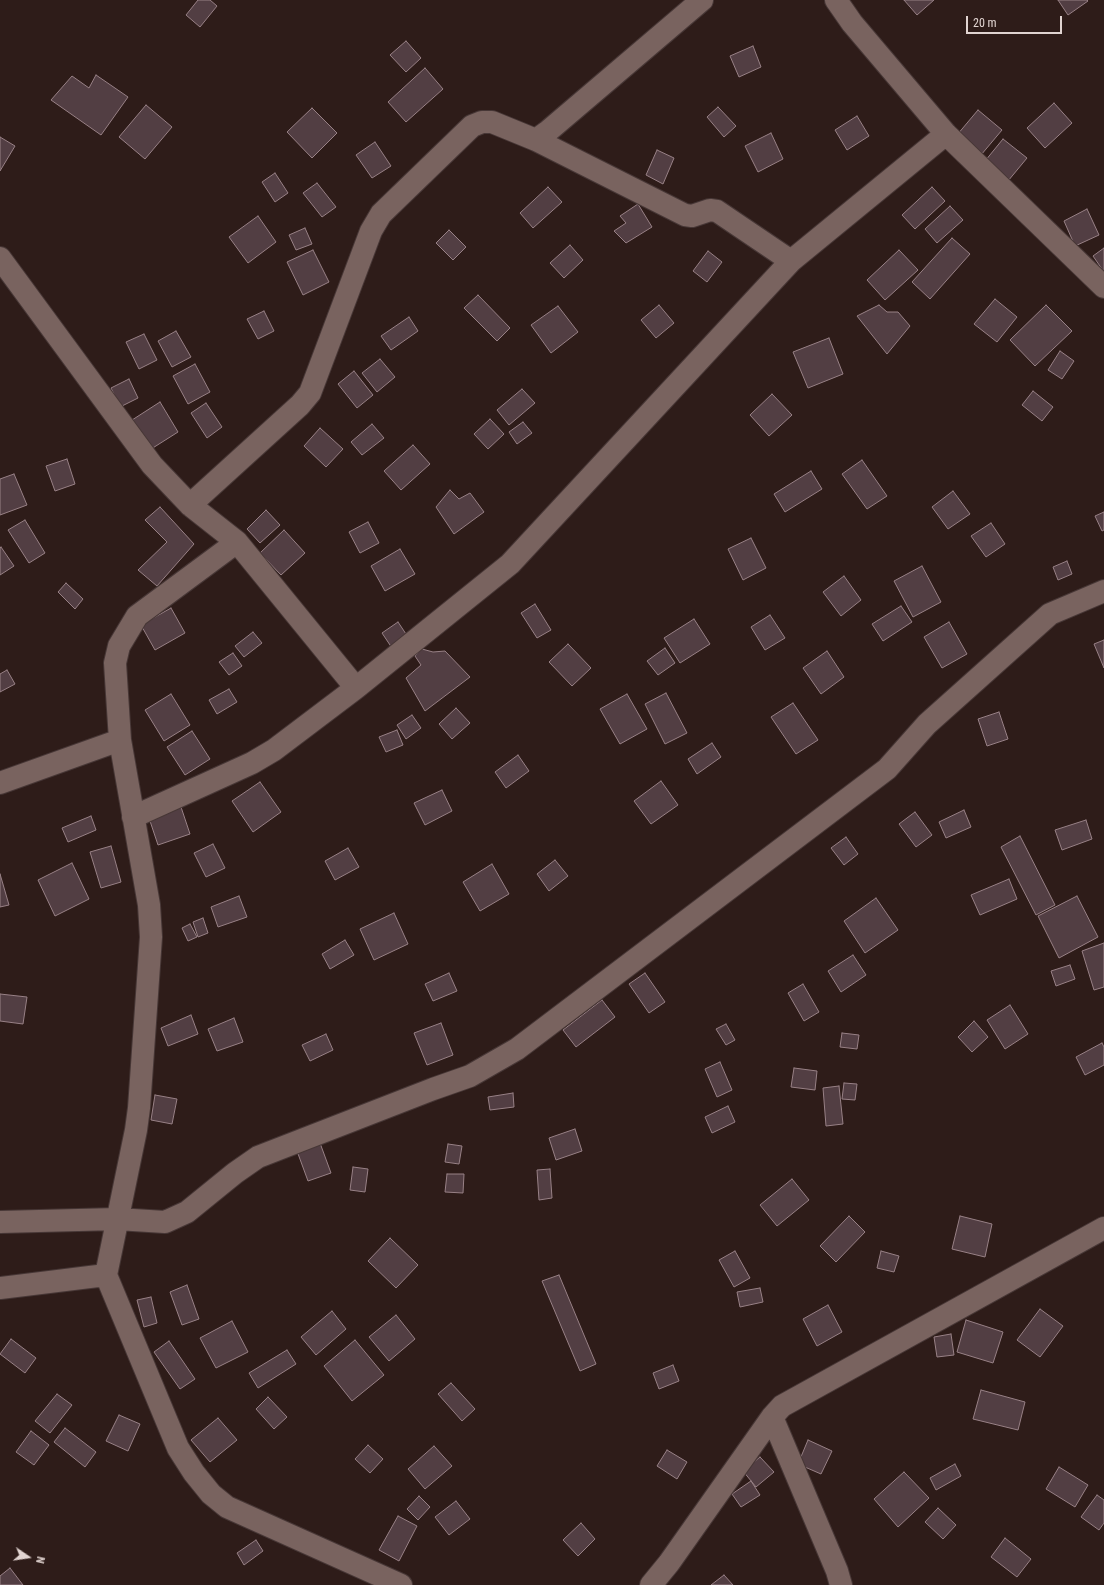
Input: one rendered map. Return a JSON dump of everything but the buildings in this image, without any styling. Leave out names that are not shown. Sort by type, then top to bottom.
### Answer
[{"type":"street","points":[[536,140],[548,132],[702,0]]},
{"type":"street","points":[[836,0],[852,24],[946,134],[1104,286]]},
{"type":"street","points":[[190,505],[300,405],[310,393],[370,231],[381,214],[472,126],[482,122],[492,122],[536,140],[685,215],[692,216],[710,210],[717,211],[791,261]]},
{"type":"street","points":[[133,817],[252,763],[274,750],[356,688],[510,564],[791,261],[946,134]]},
{"type":"street","points":[[0,258],[152,465],[190,505],[237,542],[356,688]]},
{"type":"street","points":[[237,542],[138,616],[119,646],[115,663],[120,740],[149,905],[151,937],[139,1108],[136,1130],[106,1275],[178,1448],[194,1473],[211,1494],[227,1507],[401,1585]]},
{"type":"street","points":[[0,1222],[117,1219],[165,1222],[187,1212],[235,1173],[258,1157],[433,1088],[470,1076],[517,1049],[887,769],[927,724],[1050,614],[1104,591]]},
{"type":"street","points":[[0,783],[120,740]]},
{"type":"street","points":[[651,1585],[669,1563],[772,1417],[782,1406],[1104,1228]]},
{"type":"street","points":[[0,1288],[106,1275]]},
{"type":"street","points":[[772,1417],[837,1571],[841,1585]]}]
